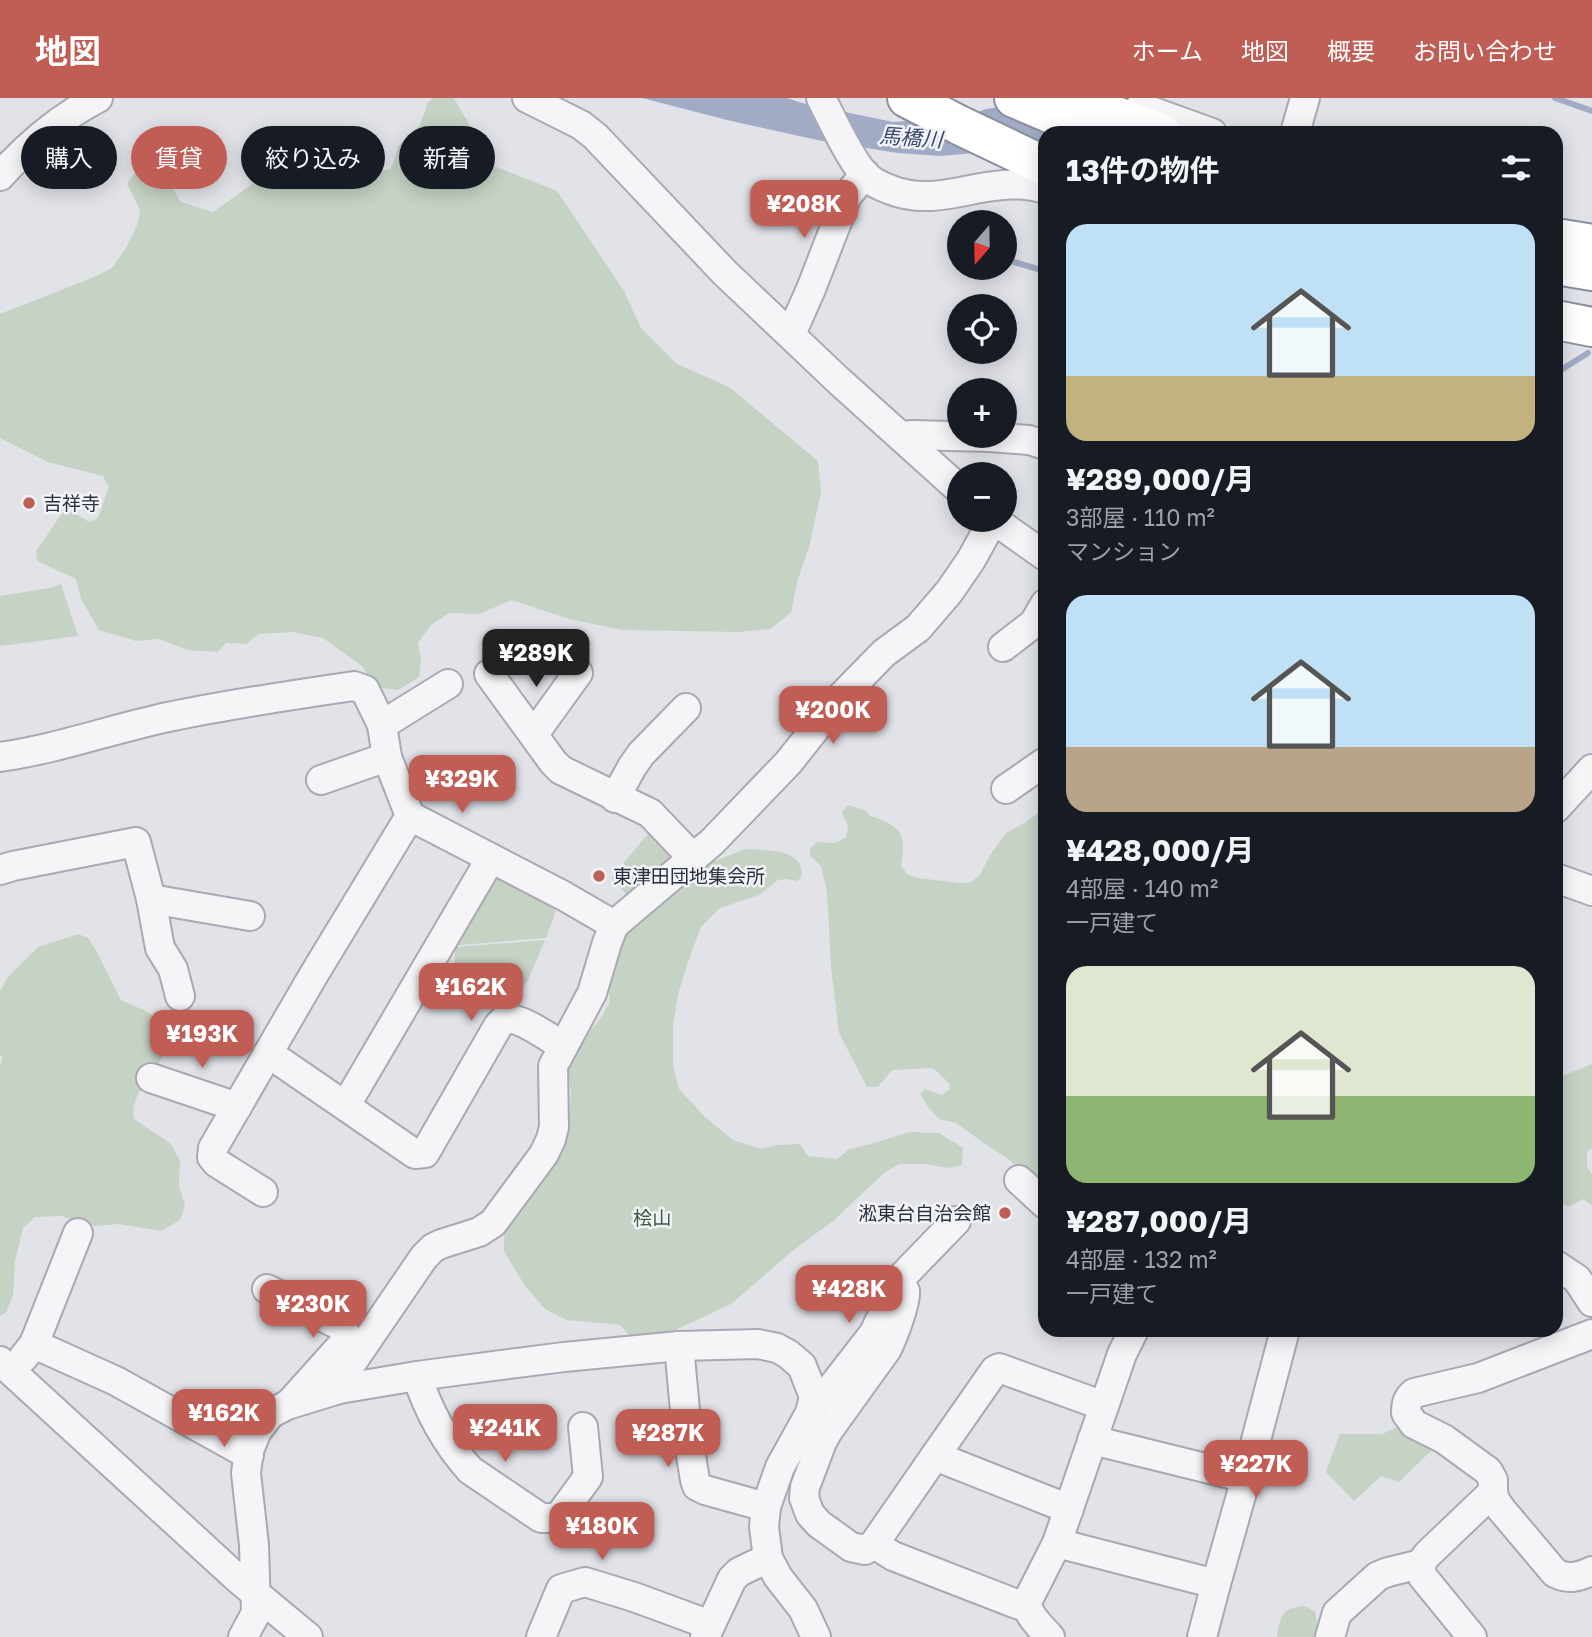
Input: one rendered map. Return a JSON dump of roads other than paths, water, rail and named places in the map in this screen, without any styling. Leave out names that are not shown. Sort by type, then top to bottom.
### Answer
[{"type":"highway","points":[[907,98],[1038,163]]},
{"type":"highway","points":[[950,98],[1038,138]]},
{"type":"highway","points":[[1014,98],[1080,126]]},
{"type":"highway","points":[[1069,98],[1160,124]]},
{"type":"highway","points":[[1563,261],[1582,249]]},
{"type":"highway","points":[[1563,295],[1592,300]]},
{"type":"highway","points":[[1563,321],[1592,327]]},
{"type":"street","points":[[0,176],[34,141],[82,106],[98,98]]},
{"type":"street","points":[[527,98],[581,125],[595,136],[725,273],[947,478]]},
{"type":"street","points":[[821,98],[861,169],[881,186],[895,192],[924,197],[1001,185],[1038,187]]},
{"type":"street","points":[[1114,98],[1160,124]]},
{"type":"street","points":[[1297,126],[1305,98]]},
{"type":"street","points":[[791,334],[847,196],[861,169]]},
{"type":"street","points":[[1563,224],[1582,249]]},
{"type":"street","points":[[1563,336],[1592,337]]},
{"type":"street","points":[[901,436],[990,437],[1038,443]]},
{"type":"street","points":[[340,1389],[344,1374],[424,1257],[441,1244],[479,1232],[493,1223],[544,1154],[554,1127],[553,1066],[592,993],[614,925],[712,842],[788,763],[839,699],[884,653],[918,628],[949,592],[987,532]]},
{"type":"street","points":[[1011,532],[1038,551]]},
{"type":"street","points":[[1003,647],[1034,623],[1038,616]]},
{"type":"street","points":[[534,734],[578,673]]},
{"type":"street","points":[[489,674],[561,770],[650,813],[693,858]]},
{"type":"street","points":[[382,726],[448,684]]},
{"type":"street","points":[[0,757],[166,718],[354,686],[365,690],[382,726],[387,757],[410,816],[614,925]]},
{"type":"street","points":[[615,798],[641,754],[685,708]]},
{"type":"street","points":[[321,780],[387,757]]},
{"type":"street","points":[[1006,789],[1038,766]]},
{"type":"street","points":[[1563,800],[1592,769]]},
{"type":"street","points":[[263,1192],[217,1163],[212,1157],[214,1149],[268,1053],[410,816]]},
{"type":"street","points":[[0,870],[136,842],[160,948],[173,969],[180,996]]},
{"type":"street","points":[[346,1105],[491,858]]},
{"type":"street","points":[[1563,881],[1592,891]]},
{"type":"street","points":[[151,900],[250,916]]},
{"type":"street","points":[[268,1053],[415,1154],[425,1153],[502,1022],[517,1021],[563,1046]]},
{"type":"street","points":[[151,1079],[237,1107]]},
{"type":"street","points":[[1019,1180],[1038,1198]]},
{"type":"street","points":[[814,1397],[825,1396],[874,1333],[898,1281],[956,1221]]},
{"type":"street","points":[[78,1233],[34,1344],[6,1367],[256,1594],[308,1637]]},
{"type":"street","points":[[1563,1270],[1577,1279],[1592,1302]]},
{"type":"street","points":[[898,1281],[904,1289],[905,1299],[887,1349],[828,1431],[803,1492],[810,1514],[819,1524],[856,1549],[865,1550],[874,1544],[999,1368],[1104,1406]]},
{"type":"street","points":[[267,1289],[341,1326],[345,1332],[342,1345],[289,1404]]},
{"type":"street","points":[[1592,1334],[1478,1378],[1414,1394],[1410,1396],[1406,1407],[1406,1413],[1414,1424],[1444,1438],[1488,1471],[1493,1480],[1495,1500],[1501,1510],[1555,1573],[1565,1578],[1592,1571]]},
{"type":"street","points":[[1050,1637],[1030,1613],[1027,1602],[1057,1542],[1122,1354],[1130,1337]]},
{"type":"street","points":[[1202,1637],[1283,1337]]},
{"type":"street","points":[[34,1344],[116,1381],[248,1455]]},
{"type":"street","points":[[243,1637],[256,1613],[254,1545],[246,1473],[248,1455],[257,1431],[270,1413],[289,1404],[340,1389],[417,1376],[564,1357],[679,1346],[758,1344],[777,1348],[802,1366],[814,1397],[810,1413],[780,1467],[766,1507],[764,1527],[768,1558],[778,1577],[803,1609],[816,1637]]},
{"type":"street","points":[[679,1346],[687,1432],[697,1486],[766,1507]]},
{"type":"street","points":[[417,1376],[425,1399],[461,1461],[470,1471],[541,1518],[558,1518],[588,1477],[583,1427]]},
{"type":"street","points":[[1092,1440],[1245,1478]]},
{"type":"street","points":[[935,1456],[1069,1509]]},
{"type":"street","points":[[1472,1637],[1420,1570],[1428,1554],[1493,1492]]},
{"type":"street","points":[[1057,1542],[1216,1584]]},
{"type":"street","points":[[874,1544],[893,1556],[1027,1607]]},
{"type":"street","points":[[541,1637],[561,1589],[585,1583],[635,1597],[708,1631],[732,1579],[739,1572],[768,1558]]},
{"type":"street","points":[[1330,1637],[1337,1613],[1378,1576],[1421,1564]]},
{"type":"water","name":"馬橋川","points":[[642,98],[787,98],[893,122],[964,117],[986,109],[1025,103],[1064,126],[1038,126],[1038,148],[940,156],[898,153],[822,141]]},
{"type":"waterway","points":[[1555,98],[1592,111]]},
{"type":"waterway","points":[[1017,263],[1038,269]]},
{"type":"waterway","points":[[1563,369],[1588,353]]},
{"type":"place","name":"吉祥寺","points":[[29,503]]},
{"type":"place","name":"東津田団地集会所","points":[[599,876]]},
{"type":"place","name":"淞東台自治会館","points":[[1005,1213]]},
{"type":"park label","name":"桧山","points":[[652,1218]]}]
